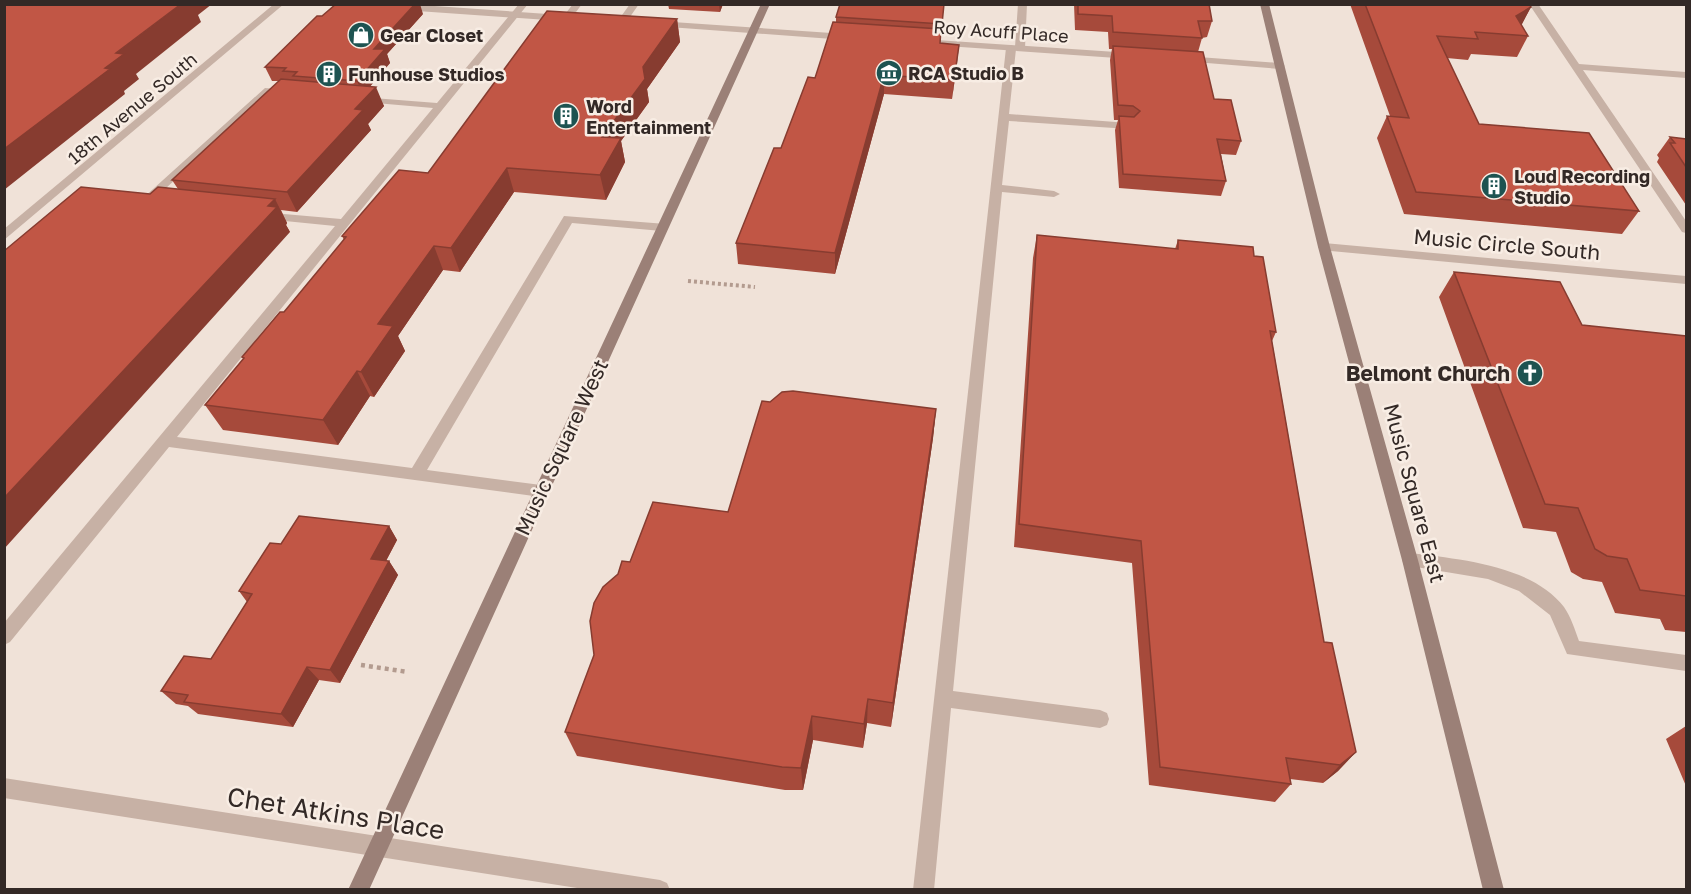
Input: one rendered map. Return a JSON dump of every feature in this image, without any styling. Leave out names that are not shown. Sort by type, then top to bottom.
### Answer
[{"type":"main road","name":"Music Square West","points":[[358,890],[766,4]]},
{"type":"main road","name":"Music Square East","points":[[1264,4],[1324,247],[1410,560],[1494,890]]},
{"type":"street","name":"18th Avenue South","points":[[4,236],[280,4]]},
{"type":"street","points":[[567,18],[578,4]]},
{"type":"street","points":[[622,22],[635,4]]},
{"type":"street","points":[[923,890],[1004,117],[1023,4]]},
{"type":"street","points":[[1533,4],[1686,229]]},
{"type":"street","points":[[396,7],[520,10],[578,19]]},
{"type":"street","points":[[4,637],[520,10]]},
{"type":"street","points":[[611,21],[633,23]]},
{"type":"street","points":[[645,23],[856,37]]},
{"type":"street","name":"Roy Acuff Place","points":[[913,41],[1139,56]]},
{"type":"street","points":[[1175,59],[1280,66]]},
{"type":"street","points":[[1576,67],[1686,75]]},
{"type":"street","points":[[157,204],[145,202],[265,91],[300,94]]},
{"type":"street","points":[[347,98],[441,106]]},
{"type":"street","points":[[1004,117],[1129,126]]},
{"type":"street","points":[[997,188],[1054,194]]},
{"type":"street","points":[[250,213],[345,223]]},
{"type":"street","points":[[416,475],[568,219],[662,227]]},
{"type":"street","name":"Music Circle South","points":[[1324,247],[1686,280]]},
{"type":"street","points":[[166,441],[541,491]]},
{"type":"street","points":[[1410,560],[1469,567],[1502,576],[1532,591],[1558,612],[1573,648],[1686,663]]},
{"type":"street","points":[[943,698],[1100,719]]},
{"type":"street","name":"Chet Atkins Place","points":[[4,789],[660,890]]},
{"type":"path","points":[[688,281],[755,288]]},
{"type":"path","points":[[361,665],[408,672]]},
{"type":"building","points":[[4,4],[181,4],[116,53],[124,54],[105,68],[110,69],[4,149]]},
{"type":"building","points":[[336,4],[415,4],[374,49],[385,49],[357,81],[293,76],[297,72],[283,71],[286,68],[265,67],[317,16],[322,16]]},
{"type":"building","points":[[840,4],[944,4],[942,24],[836,17]]},
{"type":"building","points":[[1078,4],[1209,4],[1212,21],[1198,21],[1202,38],[1113,32],[1112,16],[1078,14]]},
{"type":"building","points":[[1365,4],[1529,4],[1531,7],[1516,16],[1528,36],[1475,32],[1478,39],[1437,36],[1479,124],[1589,133],[1639,211],[1416,192],[1387,116],[1409,118]]},
{"type":"building","points":[[547,11],[677,19],[643,67],[645,79],[602,137],[621,138],[600,175],[507,168],[451,248],[434,246],[378,324],[393,326],[361,372],[357,371],[323,420],[205,405],[244,358],[242,357],[280,312],[284,312],[346,237],[342,236],[399,170],[428,173]]},
{"type":"building","points":[[833,22],[941,29],[940,43],[959,45],[954,80],[884,75],[835,253],[736,243],[774,148],[781,148],[808,77],[815,78]]},
{"type":"building","points":[[1113,46],[1203,52],[1214,99],[1231,100],[1241,141],[1217,139],[1226,181],[1123,174],[1119,116],[1134,117],[1140,111],[1133,106],[1118,105]]},
{"type":"building","points":[[281,79],[376,87],[355,109],[363,110],[287,192],[172,180]]},
{"type":"building","points":[[1670,137],[1686,139],[1686,167],[1670,143],[1675,143]]},
{"type":"building","points":[[81,187],[150,194],[158,187],[275,199],[268,206],[277,207],[4,498],[4,251]]},
{"type":"building","points":[[1037,235],[1178,249],[1178,240],[1253,247],[1254,256],[1263,257],[1276,332],[1270,331],[1324,642],[1332,643],[1356,752],[1340,765],[1286,758],[1291,784],[1160,767],[1141,541],[1019,524]]},
{"type":"building","points":[[1454,272],[1560,282],[1582,325],[1686,336],[1686,596],[1640,590],[1627,559],[1607,556],[1595,549],[1578,508],[1545,504]]},
{"type":"building","points":[[793,391],[936,409],[893,703],[868,699],[864,724],[812,716],[801,768],[782,767],[565,732],[594,655],[590,621],[594,603],[603,587],[618,574],[622,561],[630,562],[653,502],[728,512],[762,401],[770,402],[782,392]]},
{"type":"building","points":[[299,516],[389,526],[371,559],[389,561],[330,670],[307,667],[281,714],[184,702],[188,695],[161,691],[184,656],[211,659],[252,594],[239,591],[270,543],[281,544]]},
{"type":"place","name":"Gear Closet","points":[[361,35]]},
{"type":"place","name":"RCA Studio B","points":[[889,73]]},
{"type":"place","name":"Funhouse Studios","points":[[329,74]]},
{"type":"place","name":"Word Entertainment","points":[[566,116]]},
{"type":"place","name":"Loud Recording Studio","points":[[1494,186]]},
{"type":"place","name":"Belmont Church","points":[[1530,373]]}]
